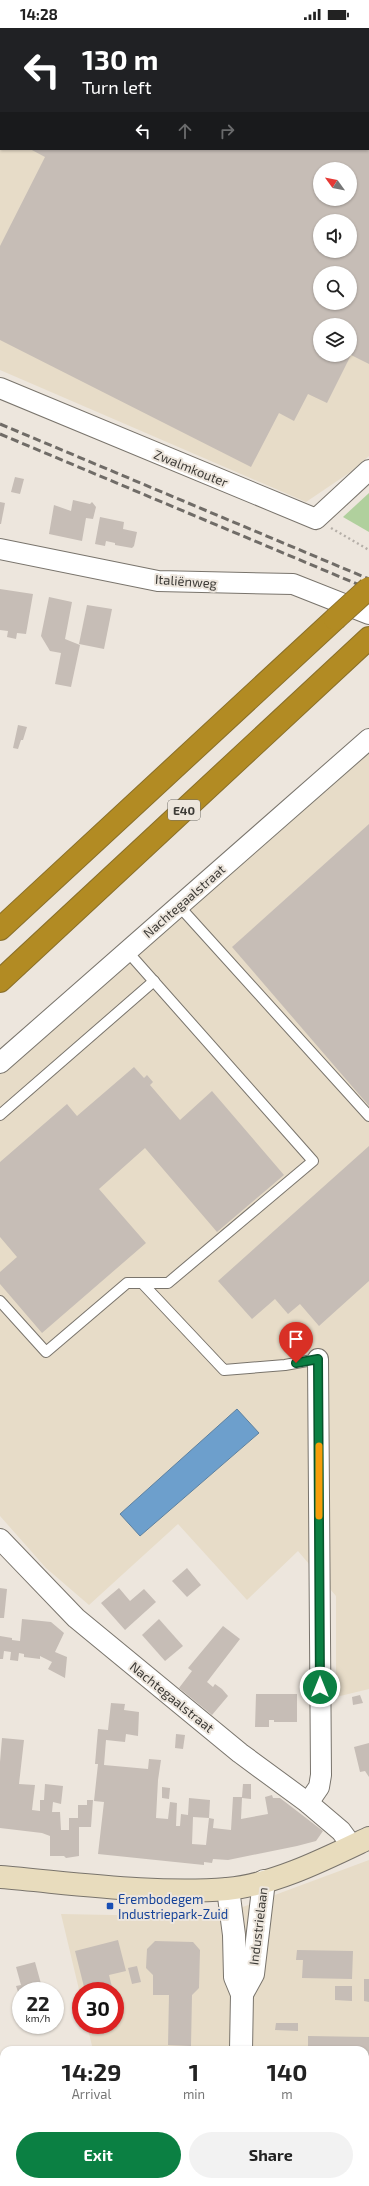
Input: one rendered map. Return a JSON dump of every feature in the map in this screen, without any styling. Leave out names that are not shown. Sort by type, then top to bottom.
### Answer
[{"type":"highway","name":"E40","points":[[0,929],[369,588]]},
{"type":"highway","name":"E40","points":[[0,981],[369,638]]},
{"type":"main road","points":[[0,1877],[170,1890],[228,1889],[264,1880],[301,1868],[361,1842]]},
{"type":"street","name":"Zwalmkouter","points":[[0,388],[316,519]]},
{"type":"street","points":[[316,519],[369,470]]},
{"type":"street","name":"Italiënweg","points":[[0,549],[158,581],[293,584],[369,614]]},
{"type":"street","name":"Nachtegaalstraat","points":[[0,1063],[369,738]]},
{"type":"street","points":[[308,1803],[319,1787],[321,1775],[318,1359]]},
{"type":"street","name":"Nachtegaalstraat","points":[[0,1539],[76,1618],[240,1753],[308,1803],[341,1831],[361,1842]]},
{"type":"street","name":"Industrielaan","points":[[242,1994],[253,1974],[264,1880]]},
{"type":"street","name":"Industrielaan","points":[[228,1889],[234,1935],[235,1976],[242,1994],[241,2046]]},
{"type":"lane","points":[[178,906],[369,1116]]},
{"type":"lane","points":[[0,1301],[46,1352],[127,1283],[168,1283],[313,1161],[127,951]]},
{"type":"lane","points":[[0,1115],[154,981]]},
{"type":"lane","points":[[143,1284],[224,1370],[285,1365],[318,1359]]},
{"type":"path","points":[[316,519],[369,550]]},
{"type":"shaded area","points":[[0,150],[369,150],[369,456],[349,473],[306,502],[0,370]]},
{"type":"shaded area","points":[[369,753],[369,1689],[336,1697],[336,1596],[298,1551],[247,1600],[178,1524],[89,1605],[46,1568],[0,1516],[0,1051]]},
{"type":"shaded area","points":[[369,1860],[369,2046],[92,2046],[89,2034],[124,2034],[124,1982],[77,1982],[61,1914],[216,1917]]},
{"type":"green space","points":[[369,493],[369,532],[343,517]]},
{"type":"water","points":[[237,1409],[259,1433],[140,1536],[120,1514]]},
{"type":"building","points":[[32,150],[369,150],[369,364],[357,358],[357,318],[313,318],[313,362],[348,362],[327,403],[308,394],[294,421],[279,413],[251,467],[0,340],[0,246],[45,157]]},
{"type":"building","points":[[15,477],[24,479],[20,494],[11,492]]},
{"type":"building","points":[[73,500],[90,504],[92,502],[96,507],[93,519],[86,518],[82,541],[49,534],[54,505],[71,511]]},
{"type":"building","points":[[0,502],[5,503],[1,524],[0,524]]},
{"type":"building","points":[[100,517],[124,522],[123,529],[137,532],[134,546],[132,548],[115,545],[115,543],[106,541],[105,546],[95,544]]},
{"type":"building","points":[[0,589],[33,594],[26,634],[17,633],[16,639],[7,637],[8,631],[0,630]]},
{"type":"building","points":[[49,597],[72,602],[65,639],[80,645],[71,687],[55,684],[61,653],[50,651],[41,636]]},
{"type":"building","points":[[87,605],[112,609],[104,649],[79,644]]},
{"type":"building","points":[[18,725],[27,727],[23,740],[21,740],[18,749],[13,748]]},
{"type":"building","points":[[369,824],[369,1106],[232,947]]},
{"type":"building","points":[[134,1067],[144,1078],[147,1075],[153,1082],[150,1085],[180,1120],[212,1091],[284,1175],[217,1232],[145,1148],[99,1189],[146,1243],[42,1333],[0,1284],[0,1272],[17,1257],[0,1237],[0,1162],[67,1104],[77,1116]]},
{"type":"building","points":[[369,1146],[369,1281],[319,1326],[300,1304],[288,1314],[275,1299],[252,1319],[218,1281]]},
{"type":"building","points":[[187,1568],[201,1585],[187,1597],[172,1581]]},
{"type":"building","points":[[0,1588],[7,1589],[4,1618],[0,1618]]},
{"type":"building","points":[[119,1588],[130,1601],[144,1589],[156,1602],[125,1630],[101,1603]]},
{"type":"building","points":[[22,1619],[51,1622],[64,1633],[55,1652],[67,1657],[65,1678],[48,1669],[52,1662],[40,1656],[40,1659],[24,1657],[24,1654],[19,1653],[18,1661],[10,1660],[11,1652],[4,1651],[3,1659],[0,1659],[0,1636],[20,1641]]},
{"type":"building","points":[[159,1619],[183,1646],[165,1661],[142,1635]]},
{"type":"building","points":[[223,1626],[240,1639],[207,1682],[213,1687],[215,1684],[228,1696],[212,1715],[179,1688],[192,1671],[188,1668]]},
{"type":"building","points":[[256,1694],[297,1694],[297,1722],[274,1722],[274,1720],[269,1720],[269,1727],[255,1727]]},
{"type":"building","points":[[360,1695],[363,1703],[353,1705],[352,1697]]},
{"type":"building","points":[[111,1703],[125,1704],[124,1710],[139,1712],[138,1736],[126,1734],[125,1742],[106,1740],[104,1765],[148,1769],[149,1759],[161,1760],[158,1780],[156,1818],[168,1819],[170,1802],[177,1803],[176,1826],[180,1826],[181,1814],[188,1815],[189,1798],[210,1800],[209,1818],[214,1819],[213,1828],[231,1830],[233,1797],[242,1797],[243,1784],[251,1784],[251,1799],[242,1798],[241,1819],[268,1814],[265,1797],[272,1795],[273,1798],[280,1798],[323,1831],[316,1841],[228,1860],[213,1859],[212,1863],[204,1862],[204,1865],[98,1854],[104,1802],[94,1801],[98,1764],[95,1764],[98,1729],[108,1730]],"holes":[[[193,1817],[209,1818],[206,1845],[192,1844]]]},
{"type":"building","points":[[176,1734],[185,1735],[183,1749],[175,1748]]},
{"type":"building","points":[[2,1738],[24,1740],[19,1784],[35,1785],[32,1810],[40,1811],[40,1800],[44,1800],[45,1784],[63,1786],[61,1804],[53,1802],[52,1812],[60,1812],[61,1830],[69,1830],[69,1818],[78,1818],[78,1805],[87,1805],[87,1800],[93,1800],[91,1827],[79,1827],[79,1856],[66,1858],[64,1856],[50,1856],[50,1836],[42,1833],[0,1828],[0,1762]]},
{"type":"building","points":[[369,1743],[369,1777],[365,1771],[360,1772],[354,1747]]},
{"type":"building","points":[[162,1787],[170,1788],[169,1799],[162,1798]]},
{"type":"building","points":[[118,1940],[126,1971],[109,1975],[111,1982],[83,1982],[75,1951]]},
{"type":"building","points":[[155,1941],[193,1942],[200,1950],[199,1988],[192,1995],[191,2046],[168,2045],[169,1995],[153,1995],[153,1975],[146,1968],[147,1949]]},
{"type":"building","points":[[297,1950],[353,1951],[352,1979],[302,1978],[303,1960],[296,1960]]},
{"type":"building","points":[[35,1962],[41,1982],[20,1982],[16,1967]]},
{"type":"building","points":[[137,1966],[141,1982],[132,1984],[128,1968]]},
{"type":"building","points":[[364,1979],[369,1979],[369,2002],[364,2001]]},
{"type":"building","points":[[335,1986],[352,1986],[352,2001],[335,2000]]},
{"type":"building","points":[[276,2023],[298,2023],[298,2031],[275,2030]]},
{"type":"building","points":[[308,2036],[369,2037],[369,2046],[308,2046]]},
{"type":"railway","points":[[0,424],[369,579]]},
{"type":"railway","points":[[0,434],[369,589]]},
{"type":"slow traffic","points":[[319,1446],[319,1516]]},
{"type":"place","name":"Erembodegem Industriepark-Zuid","points":[[110,1906]]},
{"type":"route","points":[[296,1363],[318,1359],[320,1687]]}]
